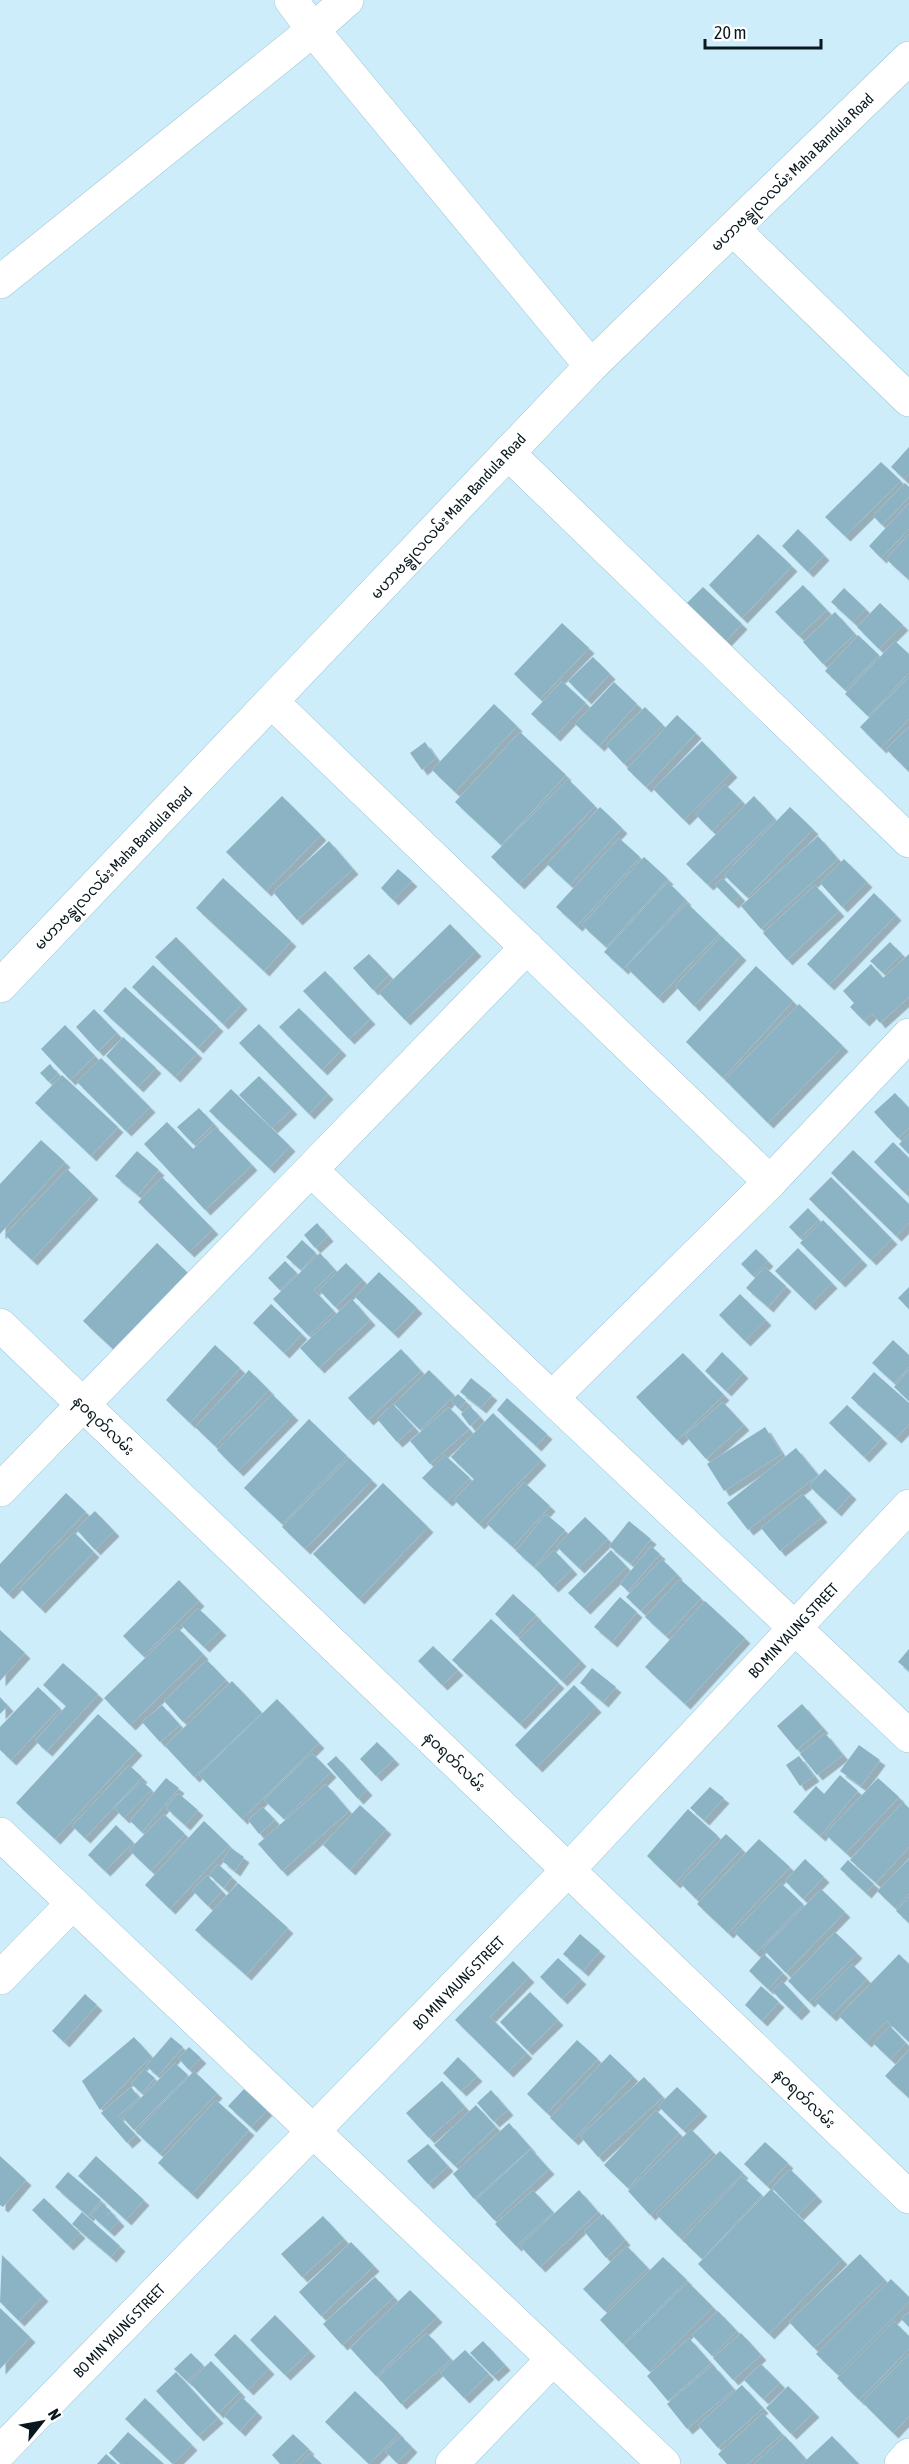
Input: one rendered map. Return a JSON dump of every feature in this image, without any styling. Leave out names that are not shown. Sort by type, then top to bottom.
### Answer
[{"type":"street","points":[[291,0],[313,30],[591,366]]},
{"type":"street","points":[[0,282],[313,30],[347,0]]},
{"type":"street","name":"မဟာဗန္ဓုလလမ်း Maha Bandula Road","points":[[0,986],[591,366],[909,58]]},
{"type":"street","points":[[733,229],[909,400]]},
{"type":"street","points":[[508,453],[909,841]]},
{"type":"street","points":[[272,702],[770,1182]]},
{"type":"street","points":[[0,1490],[527,947]]},
{"type":"street","points":[[552,1398],[770,1182],[909,1035]]},
{"type":"street","points":[[311,1170],[909,1736]]},
{"type":"street","name":"နဝရတ်လမ်း","points":[[0,1325],[909,2197]]},
{"type":"street","name":"BO MIN YAUNG STREET","points":[[0,2452],[568,1870],[909,1506]]},
{"type":"street","points":[[0,1834],[664,2464]]},
{"type":"street","points":[[0,1978],[73,1903]]},
{"type":"street","points":[[452,2464],[553,2359]]},
{"type":"street","points":[[901,2464],[909,2455]]},
{"type":"building","points":[[909,447],[909,474],[904,479],[891,467]]},
{"type":"building","points":[[881,462],[901,481],[845,536],[825,517]]},
{"type":"building","points":[[905,483],[909,487],[909,497],[882,525],[873,516]]},
{"type":"building","points":[[909,503],[909,529],[881,558],[869,546]]},
{"type":"building","points":[[798,529],[824,555],[808,572],[782,546]]},
{"type":"building","points":[[758,534],[792,566],[742,618],[709,585]]},
{"type":"building","points":[[909,534],[909,578],[908,579],[886,559]]},
{"type":"building","points":[[803,585],[827,610],[799,636],[775,612]]},
{"type":"building","points":[[703,587],[742,624],[724,643],[685,605]]},
{"type":"building","points":[[844,588],[866,609],[853,622],[831,602]]},
{"type":"building","points":[[880,603],[903,625],[879,649],[857,627]]},
{"type":"building","points":[[835,612],[855,634],[823,664],[803,642]]},
{"type":"building","points":[[562,623],[589,648],[540,699],[514,674]]},
{"type":"building","points":[[858,635],[879,655],[845,690],[825,671]]},
{"type":"building","points":[[895,641],[909,654],[909,673],[868,716],[845,694]]},
{"type":"building","points":[[593,657],[610,674],[586,699],[568,681]]},
{"type":"building","points":[[909,677],[909,719],[881,748],[860,727]]},
{"type":"building","points":[[562,681],[586,703],[555,736],[531,714]]},
{"type":"building","points":[[614,682],[637,704],[599,746],[575,724]]},
{"type":"building","points":[[494,704],[517,726],[455,792],[432,770]]},
{"type":"building","points":[[645,707],[663,725],[624,764],[606,745]]},
{"type":"building","points":[[677,715],[696,733],[646,787],[627,769]]},
{"type":"building","points":[[909,727],[909,772],[886,749]]},
{"type":"building","points":[[520,732],[566,775],[501,845],[455,802]]},
{"type":"building","points":[[702,741],[732,772],[684,820],[653,789]]},
{"type":"building","points":[[425,742],[436,758],[422,770],[410,753]]},
{"type":"building","points":[[568,779],[595,806],[519,884],[491,857]]},
{"type":"building","points":[[725,784],[742,801],[712,831],[695,814]]},
{"type":"building","points":[[282,796],[321,835],[266,891],[226,852]]},
{"type":"building","points":[[754,796],[775,819],[708,885],[686,864]]},
{"type":"building","points":[[600,807],[622,828],[570,885],[547,864]]},
{"type":"building","points":[[790,807],[813,829],[747,897],[724,875]]},
{"type":"building","points":[[818,836],[838,859],[761,929],[741,906]]},
{"type":"building","points":[[619,838],[640,857],[577,926],[556,907]]},
{"type":"building","points":[[329,841],[353,869],[297,920],[273,892]]},
{"type":"building","points":[[644,857],[668,879],[606,947],[582,925]]},
{"type":"building","points":[[844,859],[867,882],[842,907],[820,883]]},
{"type":"building","points":[[398,869],[412,881],[393,900],[381,888]]},
{"type":"building","points":[[223,878],[291,941],[264,971],[196,908]]},
{"type":"building","points":[[723,878],[740,896],[733,903],[715,885]]},
{"type":"building","points":[[668,882],[686,900],[623,969],[604,952]]},
{"type":"building","points":[[815,885],[839,911],[787,960],[763,933]]},
{"type":"building","points":[[874,893],[896,915],[829,985],[807,964]]},
{"type":"building","points":[[687,903],[719,934],[658,998],[626,967]]},
{"type":"building","points":[[450,924],[476,951],[405,1020],[379,993]]},
{"type":"building","points":[[721,936],[741,955],[694,1006],[675,986]]},
{"type":"building","points":[[176,937],[242,1004],[223,1024],[155,957]]},
{"type":"building","points":[[890,942],[902,954],[883,973],[870,961]]},
{"type":"building","points":[[369,954],[389,975],[373,990],[353,968]]},
{"type":"building","points":[[909,954],[909,997],[880,1023],[872,1013],[864,1021],[850,1007],[854,1003],[843,991],[871,964],[883,978]]},
{"type":"building","points":[[153,965],[218,1026],[198,1048],[132,987]]},
{"type":"building","points":[[756,966],[793,1001],[723,1078],[686,1042]]},
{"type":"building","points":[[325,971],[370,1019],[349,1039],[303,991]]},
{"type":"building","points":[[125,987],[197,1053],[175,1077],[103,1011]]},
{"type":"building","points":[[799,1004],[843,1046],[768,1123],[725,1080]]},
{"type":"building","points":[[299,1008],[341,1050],[322,1070],[279,1027]]},
{"type":"building","points":[[94,1009],[117,1033],[98,1051],[76,1027]]},
{"type":"building","points":[[259,1024],[328,1094],[309,1114],[239,1043]]},
{"type":"building","points":[[65,1025],[95,1056],[70,1080],[41,1049]]},
{"type":"building","points":[[123,1037],[156,1068],[138,1087],[106,1056]]},
{"type":"building","points":[[101,1058],[150,1107],[126,1131],[77,1082]]},
{"type":"building","points":[[50,1064],[58,1074],[49,1082],[40,1073]]},
{"type":"building","points":[[62,1075],[118,1127],[91,1156],[35,1103]]},
{"type":"building","points":[[259,1076],[292,1109],[272,1128],[239,1095]]},
{"type":"building","points":[[231,1089],[290,1146],[269,1168],[209,1111]]},
{"type":"building","points":[[895,1093],[909,1108],[909,1128],[898,1138],[874,1112]]},
{"type":"building","points":[[199,1108],[214,1124],[193,1144],[177,1127]]},
{"type":"building","points":[[167,1122],[193,1149],[216,1127],[252,1165],[205,1210],[144,1144]]},
{"type":"building","points":[[909,1134],[909,1154],[899,1144]]},
{"type":"building","points":[[41,1140],[65,1162],[0,1234],[0,1184]]},
{"type":"building","points":[[893,1142],[909,1158],[909,1189],[905,1193],[874,1162]]},
{"type":"building","points":[[853,1150],[909,1204],[909,1223],[896,1236],[831,1173]]},
{"type":"building","points":[[137,1151],[159,1170],[138,1195],[115,1176]]},
{"type":"building","points":[[67,1169],[93,1194],[32,1260],[5,1235]]},
{"type":"building","points":[[162,1177],[213,1229],[189,1252],[138,1202]]},
{"type":"building","points":[[831,1177],[892,1239],[871,1260],[809,1199]]},
{"type":"building","points":[[808,1208],[819,1220],[800,1238],[789,1227]]},
{"type":"building","points":[[823,1220],[862,1260],[840,1282],[800,1243]]},
{"type":"building","points":[[317,1223],[328,1236],[315,1248],[304,1235]]},
{"type":"building","points":[[302,1240],[316,1253],[301,1270],[286,1257]]},
{"type":"building","points":[[157,1243],[188,1273],[115,1351],[83,1321]]},
{"type":"building","points":[[798,1248],[832,1283],[810,1305],[775,1271]]},
{"type":"building","points":[[756,1249],[768,1261],[753,1276],[741,1264]]},
{"type":"building","points":[[320,1253],[335,1270],[314,1290],[334,1311],[309,1336],[273,1299]]},
{"type":"building","points":[[285,1261],[297,1273],[280,1290],[268,1278]]},
{"type":"building","points":[[346,1263],[363,1280],[335,1307],[319,1290]]},
{"type":"building","points":[[765,1267],[786,1286],[768,1307],[746,1288]]},
{"type":"building","points":[[379,1272],[417,1308],[393,1333],[355,1297]]},
{"type":"building","points":[[909,1287],[909,1309],[898,1298]]},
{"type":"building","points":[[740,1294],[766,1320],[745,1341],[719,1315]]},
{"type":"building","points":[[352,1299],[370,1320],[319,1368],[300,1348]]},
{"type":"building","points":[[271,1304],[302,1334],[284,1353],[253,1323]]},
{"type":"building","points":[[893,1340],[909,1355],[909,1367],[894,1383],[872,1363]]},
{"type":"building","points":[[215,1345],[240,1368],[190,1423],[166,1400]]},
{"type":"building","points":[[401,1349],[421,1371],[368,1420],[348,1398]]},
{"type":"building","points":[[722,1352],[743,1373],[726,1391],[705,1371]]},
{"type":"building","points":[[683,1353],[724,1395],[677,1440],[636,1397]]},
{"type":"building","points":[[249,1370],[269,1390],[215,1446],[195,1427]]},
{"type":"building","points":[[429,1370],[454,1395],[420,1430],[394,1404]]},
{"type":"building","points":[[909,1370],[909,1401],[894,1387]]},
{"type":"building","points":[[874,1372],[909,1403],[909,1424],[896,1438],[851,1398]]},
{"type":"building","points":[[471,1378],[492,1395],[481,1408],[460,1392]]},
{"type":"building","points":[[272,1394],[293,1415],[238,1471],[217,1450]]},
{"type":"building","points":[[458,1394],[466,1401],[459,1409],[451,1401]]},
{"type":"building","points":[[507,1398],[547,1434],[536,1446],[497,1410]]},
{"type":"building","points":[[723,1402],[744,1425],[706,1459],[685,1435]]},
{"type":"building","points":[[393,1404],[414,1427],[397,1442],[377,1419]]},
{"type":"building","points":[[847,1405],[882,1438],[864,1457],[829,1423]]},
{"type":"building","points":[[470,1406],[480,1417],[470,1426],[461,1414]]},
{"type":"building","points":[[449,1407],[469,1429],[430,1464],[410,1441]]},
{"type":"building","points":[[493,1413],[541,1460],[479,1524],[454,1500],[474,1479],[451,1457]]},
{"type":"building","points":[[309,1419],[347,1456],[282,1524],[244,1488]]},
{"type":"building","points":[[765,1427],[782,1454],[724,1491],[707,1464]]},
{"type":"building","points":[[796,1448],[818,1475],[748,1530],[727,1503]]},
{"type":"building","points":[[445,1455],[470,1478],[447,1501],[422,1478]]},
{"type":"building","points":[[349,1458],[372,1480],[305,1549],[282,1527]]},
{"type":"building","points":[[825,1469],[851,1494],[836,1511],[809,1486]]},
{"type":"building","points":[[524,1482],[550,1506],[513,1547],[487,1524]]},
{"type":"building","points":[[383,1483],[428,1527],[359,1599],[313,1554]]},
{"type":"building","points":[[66,1493],[86,1512],[8,1594],[0,1586],[0,1564]]},
{"type":"building","points":[[803,1494],[822,1517],[780,1551],[761,1528]]},
{"type":"building","points":[[95,1511],[114,1531],[95,1550],[76,1529]]},
{"type":"building","points":[[546,1514],[565,1530],[534,1567],[516,1551]]},
{"type":"building","points":[[585,1517],[608,1539],[579,1568],[556,1546]]},
{"type":"building","points":[[629,1521],[651,1539],[631,1564],[609,1546]]},
{"type":"building","points":[[74,1532],[94,1552],[40,1608],[20,1588]]},
{"type":"building","points":[[651,1546],[660,1554],[628,1591],[620,1584]]},
{"type":"building","points":[[554,1550],[572,1569],[553,1587],[535,1568]]},
{"type":"building","points":[[611,1550],[627,1567],[585,1609],[568,1593]]},
{"type":"building","points":[[662,1559],[677,1574],[641,1611],[626,1597]]},
{"type":"building","points":[[680,1579],[701,1598],[666,1636],[645,1617]]},
{"type":"building","points":[[179,1580],[199,1601],[143,1656],[123,1636]]},
{"type":"building","points":[[513,1594],[536,1615],[517,1636],[495,1614]]},
{"type":"building","points":[[620,1597],[637,1612],[612,1642],[594,1627]]},
{"type":"building","points":[[705,1601],[745,1638],[685,1704],[645,1667]]},
{"type":"building","points":[[198,1608],[221,1630],[204,1647],[181,1625]]},
{"type":"building","points":[[491,1619],[559,1683],[520,1724],[452,1660]]},
{"type":"building","points":[[539,1619],[581,1661],[562,1681],[519,1639]]},
{"type":"building","points":[[177,1627],[203,1654],[130,1725],[104,1698]]},
{"type":"building","points":[[0,1630],[25,1653],[0,1681]]},
{"type":"building","points":[[433,1646],[458,1670],[442,1685],[418,1661]]},
{"type":"building","points":[[909,1649],[909,1671],[898,1662]]},
{"type":"building","points":[[207,1660],[226,1680],[183,1722],[164,1701]]},
{"type":"building","points":[[63,1663],[98,1694],[47,1751],[35,1741],[66,1706],[43,1685]]},
{"type":"building","points":[[592,1668],[616,1687],[603,1702],[580,1683]]},
{"type":"building","points":[[232,1681],[262,1713],[194,1777],[165,1746]]},
{"type":"building","points":[[574,1685],[596,1707],[537,1767],[515,1745]]},
{"type":"building","points":[[38,1687],[60,1708],[11,1760],[0,1750],[0,1727]]},
{"type":"building","points":[[0,1697],[8,1706],[0,1714]]},
{"type":"building","points":[[277,1699],[319,1743],[242,1819],[199,1775]]},
{"type":"building","points":[[802,1704],[823,1728],[797,1750],[777,1726]]},
{"type":"building","points":[[162,1705],[180,1725],[160,1742],[142,1722]]},
{"type":"building","points":[[98,1714],[137,1750],[55,1839],[16,1803]]},
{"type":"building","points":[[825,1733],[843,1755],[817,1775],[800,1754]]},
{"type":"building","points":[[377,1742],[394,1759],[376,1776],[360,1759]]},
{"type":"building","points":[[859,1745],[880,1760],[861,1786],[840,1771]]},
{"type":"building","points":[[312,1753],[331,1772],[284,1819],[264,1800]]},
{"type":"building","points":[[336,1756],[367,1790],[358,1799],[327,1764]]},
{"type":"building","points":[[799,1756],[814,1776],[800,1786],[786,1765]]},
{"type":"building","points":[[129,1765],[142,1777],[85,1838],[72,1826]]},
{"type":"building","points":[[840,1775],[858,1791],[820,1836],[793,1812],[816,1786],[824,1794]]},
{"type":"building","points":[[166,1778],[179,1788],[142,1832],[130,1821]]},
{"type":"building","points":[[878,1778],[899,1797],[846,1853],[825,1834]]},
{"type":"building","points":[[142,1781],[152,1790],[124,1818],[114,1808]]},
{"type":"building","points":[[326,1784],[349,1811],[282,1871],[258,1844]]},
{"type":"building","points":[[710,1787],[724,1798],[704,1820],[690,1808]]},
{"type":"building","points":[[178,1793],[198,1810],[185,1825],[166,1808]]},
{"type":"building","points":[[903,1802],[909,1808],[909,1847],[876,1883],[850,1860]]},
{"type":"building","points":[[360,1805],[386,1829],[350,1870],[323,1845]]},
{"type":"building","points":[[263,1807],[275,1820],[259,1834],[248,1820]]},
{"type":"building","points":[[688,1809],[718,1836],[675,1883],[647,1856]]},
{"type":"building","points":[[164,1814],[185,1834],[151,1871],[129,1850]]},
{"type":"building","points":[[204,1821],[229,1845],[170,1909],[145,1885]]},
{"type":"building","points":[[116,1825],[133,1842],[105,1871],[88,1855]]},
{"type":"building","points":[[726,1834],[742,1849],[696,1899],[680,1883]]},
{"type":"building","points":[[759,1839],[790,1867],[728,1933],[697,1904]]},
{"type":"building","points":[[231,1848],[244,1857],[235,1871],[222,1861]]},
{"type":"building","points":[[805,1859],[824,1877],[803,1899],[785,1881]]},
{"type":"building","points":[[909,1859],[909,1894],[895,1908],[877,1891]]},
{"type":"building","points":[[848,1860],[874,1884],[866,1893],[840,1869]]},
{"type":"building","points":[[218,1864],[232,1877],[224,1888],[209,1875]]},
{"type":"building","points":[[207,1875],[222,1891],[208,1906],[192,1890]]},
{"type":"building","points":[[238,1883],[288,1928],[246,1975],[195,1930]]},
{"type":"building","points":[[781,1883],[803,1904],[756,1953],[734,1932]]},
{"type":"building","points":[[821,1889],[845,1912],[786,1973],[763,1949]]},
{"type":"building","points":[[909,1897],[909,1923],[896,1911]]},
{"type":"building","points":[[835,1932],[857,1953],[809,2002],[788,1981]]},
{"type":"building","points":[[580,1934],[600,1951],[583,1971],[563,1954]]},
{"type":"building","points":[[764,1954],[783,1973],[768,1989],[749,1971]]},
{"type":"building","points":[[899,1954],[909,1964],[909,2042],[887,2021],[866,2042],[839,2016]]},
{"type":"building","points":[[558,1958],[581,1979],[562,1999],[540,1977]]},
{"type":"building","points":[[513,1961],[529,1977],[490,2017],[527,2053],[508,2072],[455,2020]]},
{"type":"building","points":[[852,1964],[867,1979],[831,2016],[815,2001]]},
{"type":"building","points":[[782,1981],[805,2006],[796,2015],[772,1991]]},
{"type":"building","points":[[761,1986],[779,2002],[762,2021],[745,2005]]},
{"type":"building","points":[[530,1992],[558,2020],[527,2050],[500,2022]]},
{"type":"building","points":[[85,1994],[97,2005],[64,2042],[52,2031]]},
{"type":"building","points":[[890,2026],[906,2043],[890,2059],[873,2043]]},
{"type":"building","points":[[134,2037],[151,2056],[100,2110],[82,2081]]},
{"type":"building","points":[[171,2037],[183,2047],[158,2076],[146,2066]]},
{"type":"building","points":[[577,2040],[598,2059],[547,2113],[527,2094]]},
{"type":"building","points":[[189,2047],[201,2058],[189,2070],[178,2058]]},
{"type":"building","points":[[909,2050],[909,2098],[885,2076]]},
{"type":"building","points":[[610,2054],[633,2076],[573,2140],[550,2118]]},
{"type":"building","points":[[458,2057],[477,2076],[461,2091],[443,2073]]},
{"type":"building","points":[[175,2063],[188,2075],[134,2130],[122,2117]]},
{"type":"building","points":[[144,2069],[155,2078],[142,2093],[131,2084]]},
{"type":"building","points":[[194,2071],[217,2093],[160,2154],[136,2132]]},
{"type":"building","points":[[644,2077],[663,2097],[598,2157],[580,2136]]},
{"type":"building","points":[[442,2081],[465,2107],[429,2138],[406,2113]]},
{"type":"building","points":[[131,2087],[139,2097],[118,2116],[136,2135],[127,2143],[101,2113]]},
{"type":"building","points":[[677,2087],[702,2111],[683,2130],[658,2106]]},
{"type":"building","points":[[244,2089],[267,2110],[251,2127],[228,2106]]},
{"type":"building","points":[[491,2090],[508,2110],[494,2122],[477,2103]]},
{"type":"building","points":[[216,2100],[249,2130],[192,2194],[158,2163]]},
{"type":"building","points":[[476,2105],[496,2127],[455,2166],[434,2145]]},
{"type":"building","points":[[656,2110],[679,2133],[628,2188],[604,2165]]},
{"type":"building","points":[[509,2123],[531,2148],[474,2199],[453,2174]]},
{"type":"building","points":[[691,2129],[713,2152],[650,2215],[628,2191]]},
{"type":"building","points":[[765,2142],[788,2163],[767,2186],[744,2164]]},
{"type":"building","points":[[428,2144],[448,2166],[428,2184],[407,2161]]},
{"type":"building","points":[[531,2149],[549,2169],[494,2220],[476,2200]]},
{"type":"building","points":[[720,2151],[743,2173],[679,2237],[656,2214]]},
{"type":"building","points":[[0,2156],[26,2180],[3,2207],[0,2205]]},
{"type":"building","points":[[96,2156],[144,2200],[126,2220],[78,2176]]},
{"type":"building","points":[[790,2169],[817,2196],[798,2215],[772,2188]]},
{"type":"building","points":[[68,2172],[101,2200],[88,2216],[55,2187]]},
{"type":"building","points":[[742,2176],[762,2195],[702,2259],[682,2240]]},
{"type":"building","points":[[771,2189],[842,2259],[769,2334],[698,2264]]},
{"type":"building","points":[[533,2190],[553,2212],[516,2246],[495,2224]]},
{"type":"building","points":[[579,2190],[598,2212],[540,2267],[520,2246]]},
{"type":"building","points":[[44,2198],[80,2233],[68,2245],[32,2210]]},
{"type":"building","points":[[102,2203],[111,2211],[103,2220],[111,2212],[119,2221],[109,2231],[91,2215]]},
{"type":"building","points":[[82,2212],[120,2246],[111,2257],[72,2224]]},
{"type":"building","points":[[603,2214],[625,2240],[606,2258],[584,2231]]},
{"type":"building","points":[[323,2216],[344,2239],[302,2277],[281,2254]]},
{"type":"building","points":[[351,2242],[374,2266],[321,2316],[299,2292]]},
{"type":"building","points":[[627,2246],[648,2268],[605,2311],[583,2289]]},
{"type":"building","points":[[860,2254],[885,2280],[814,2348],[789,2322]]},
{"type":"building","points":[[2,2255],[43,2296],[19,2321],[0,2302]]},
{"type":"building","points":[[663,2257],[687,2280],[623,2344],[600,2320]]},
{"type":"building","points":[[375,2277],[394,2297],[342,2345],[323,2324]]},
{"type":"building","points":[[891,2279],[909,2297],[909,2302],[837,2374],[816,2354]]},
{"type":"building","points":[[688,2282],[713,2307],[649,2371],[624,2345]]},
{"type":"building","points":[[410,2290],[437,2317],[376,2376],[350,2348]]},
{"type":"building","points":[[0,2308],[30,2337],[0,2369]]},
{"type":"building","points":[[718,2311],[737,2331],[712,2356],[692,2335]]},
{"type":"building","points":[[909,2312],[909,2327],[901,2319]]},
{"type":"building","points":[[275,2315],[310,2351],[285,2375],[250,2340]]},
{"type":"building","points":[[894,2321],[909,2336],[909,2349],[859,2400],[837,2378]]},
{"type":"building","points":[[427,2333],[451,2359],[401,2404],[378,2377]]},
{"type":"building","points":[[741,2333],[761,2355],[733,2380],[713,2358]]},
{"type":"building","points":[[235,2334],[269,2369],[248,2390],[214,2355]]},
{"type":"building","points":[[689,2338],[711,2363],[668,2401],[647,2376]]},
{"type":"building","points":[[483,2341],[505,2365],[493,2376],[470,2353]]},
{"type":"building","points":[[465,2350],[489,2374],[464,2398],[440,2373]]},
{"type":"building","points":[[191,2353],[203,2365],[187,2381],[174,2369]]},
{"type":"building","points":[[909,2354],[909,2416],[893,2433],[862,2402]]},
{"type":"building","points":[[211,2361],[240,2392],[218,2413],[189,2382]]},
{"type":"building","points":[[761,2364],[780,2383],[763,2399],[744,2380]]},
{"type":"building","points":[[713,2365],[734,2389],[687,2429],[667,2404]]},
{"type":"building","points":[[176,2372],[218,2418],[198,2436],[156,2391]]},
{"type":"building","points":[[742,2385],[763,2408],[718,2448],[698,2425]]},
{"type":"building","points":[[788,2386],[814,2412],[791,2434],[766,2408]]},
{"type":"building","points":[[355,2391],[399,2433],[369,2464],[325,2422]]},
{"type":"building","points":[[242,2397],[257,2412],[240,2431],[224,2416]]},
{"type":"building","points":[[145,2398],[192,2445],[173,2464],[125,2419]]},
{"type":"building","points":[[763,2413],[782,2434],[748,2464],[727,2464],[718,2454]]},
{"type":"building","points":[[128,2432],[164,2464],[121,2464],[109,2453]]},
{"type":"building","points":[[293,2434],[309,2449],[293,2464],[280,2464],[272,2455]]},
{"type":"building","points":[[401,2436],[412,2447],[397,2463],[385,2451]]},
{"type":"building","points":[[785,2436],[805,2458],[799,2464],[754,2464]]},
{"type":"building","points":[[832,2436],[859,2464],[802,2464]]},
{"type":"building","points":[[310,2453],[322,2464],[299,2464]]},
{"type":"building","points":[[106,2454],[117,2464],[97,2464]]}]
